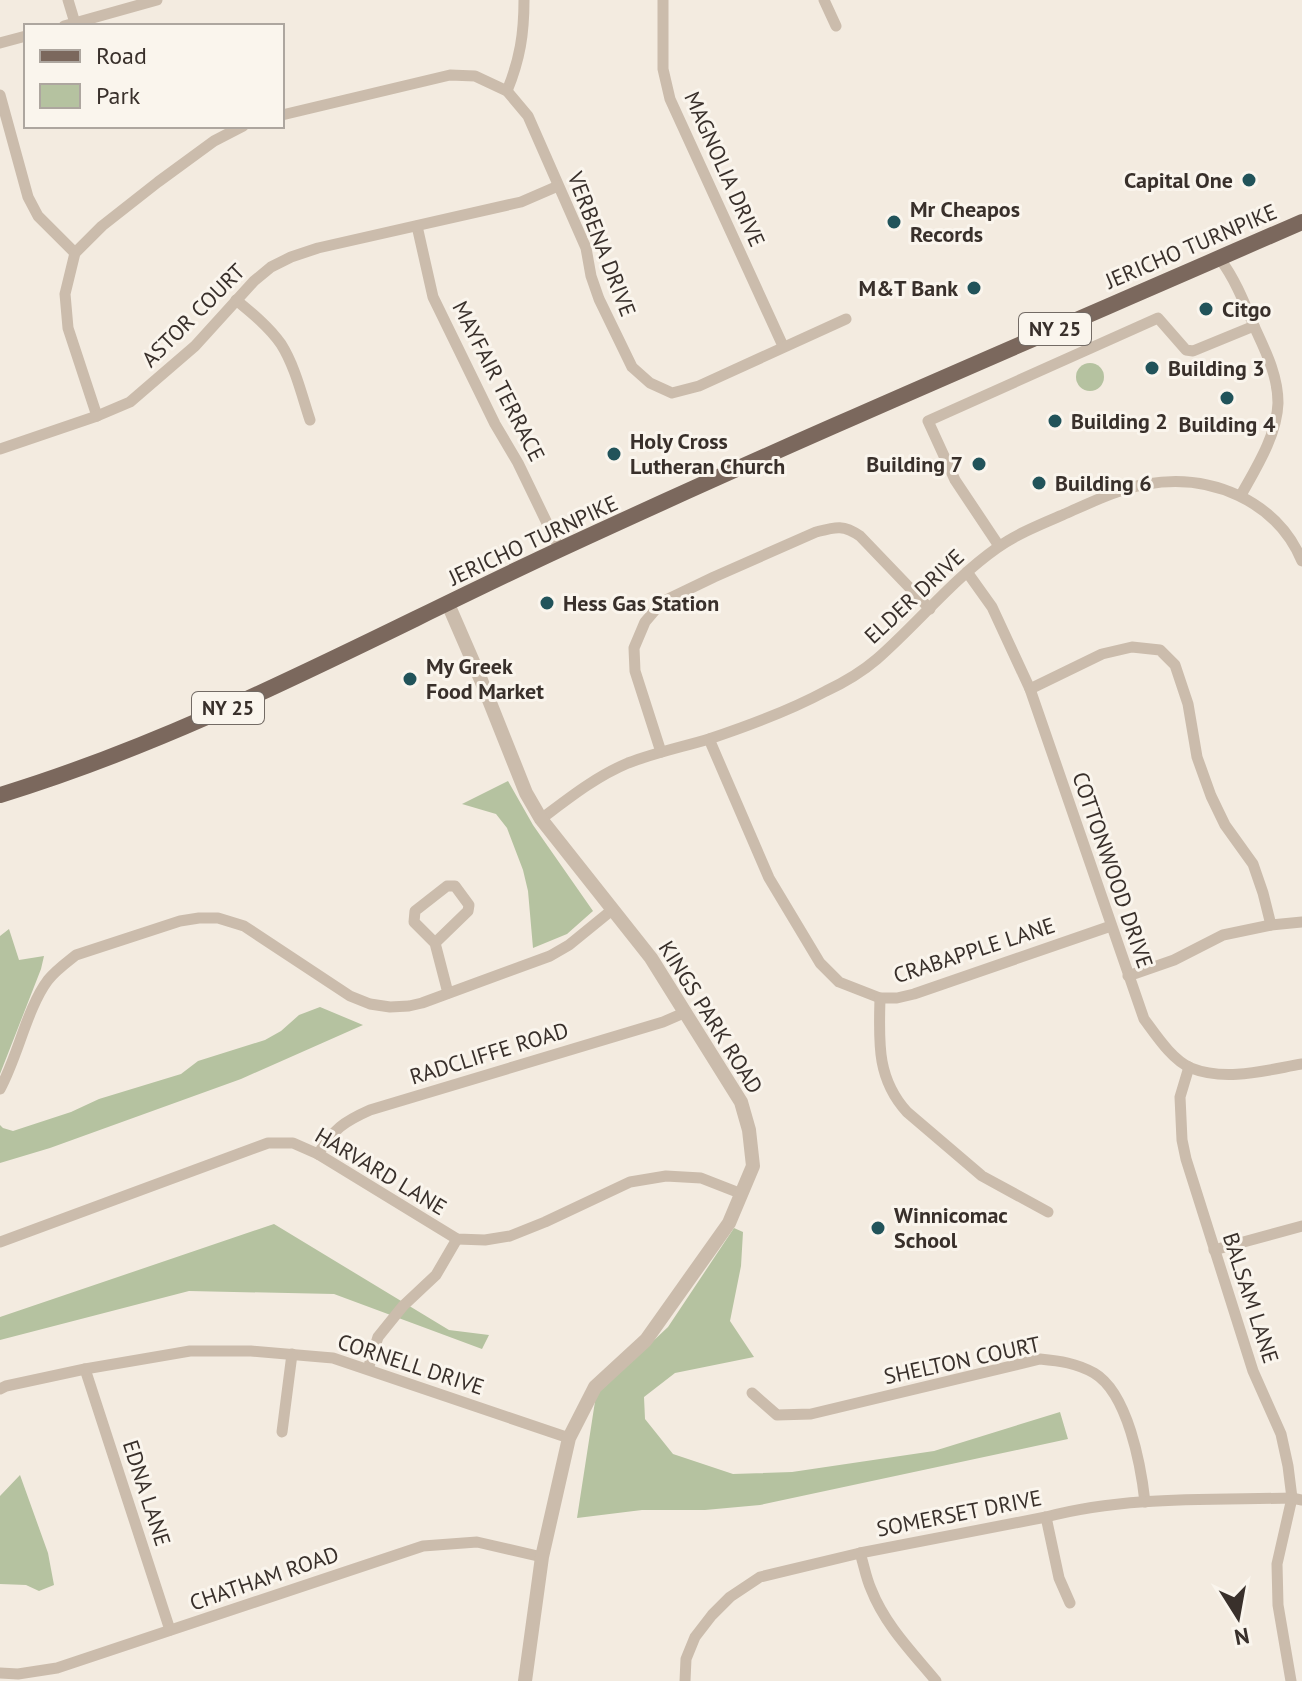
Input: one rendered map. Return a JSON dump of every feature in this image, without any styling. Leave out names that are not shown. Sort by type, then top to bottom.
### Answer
[{"type":"main road","name":"JERICHO TURNPIKE","points":[[0,795],[162,737],[560,550],[964,368],[1302,222]]},
{"type":"street","points":[[68,0],[70,24]]},
{"type":"street","points":[[73,24],[157,0]]},
{"type":"street","points":[[284,115],[450,75],[475,76],[507,91],[522,46],[524,0]]},
{"type":"street","name":"MAGNOLIA DRIVE","points":[[663,0],[663,69],[670,99],[783,346]]},
{"type":"street","points":[[824,0],[836,26]]},
{"type":"street","points":[[0,43],[24,37]]},
{"type":"street","name":"VERBENA DRIVE","points":[[507,91],[528,116],[586,248],[599,299],[632,367],[650,383],[672,393],[699,386],[846,319]]},
{"type":"street","points":[[0,95],[28,197],[38,216],[75,253]]},
{"type":"street","points":[[97,416],[68,328],[65,294],[75,253],[102,226],[158,182],[214,141],[239,128]]},
{"type":"street","name":"ASTOR COURT","points":[[0,449],[130,402],[195,346],[254,281],[271,267],[291,257],[318,248],[521,202],[558,186]]},
{"type":"street","name":"MAYFAIR TERRACE","points":[[417,226],[433,297],[560,550]]},
{"type":"street","points":[[1220,259],[1232,275],[1270,361],[1278,404],[1269,439],[1241,495]]},
{"type":"street","points":[[236,300],[262,322],[281,345],[310,420]]},
{"type":"street","points":[[999,546],[955,480],[928,421],[1158,318],[1186,350],[1193,351],[1254,326]]},
{"type":"street","name":"ELDER DRIVE","points":[[541,819],[587,784],[627,764],[709,739],[827,691],[875,661],[967,572],[999,546],[1087,504],[1146,484],[1194,481],[1241,495],[1269,515],[1290,537],[1302,561]]},
{"type":"street","points":[[661,752],[635,671],[634,648],[645,622],[662,602],[833,527],[848,528],[860,536],[930,609]]},
{"type":"street","name":"COTTONWOOD DRIVE","points":[[967,572],[992,607],[1030,689],[1144,1019],[1164,1046],[1189,1067]]},
{"type":"street","name":"KINGS PARK ROAD","points":[[448,604],[526,793],[541,819],[651,958],[741,1102],[749,1130],[753,1166],[729,1223],[646,1340],[595,1387],[569,1438],[542,1557],[525,1681]]},
{"type":"street","points":[[1030,689],[1102,654],[1132,647],[1160,650],[1175,665],[1188,704],[1197,757],[1211,796],[1225,825],[1253,864],[1271,925]]},
{"type":"street","name":"CRABAPPLE LANE","points":[[709,739],[769,878],[820,963],[839,982],[880,998],[897,998],[1111,926]]},
{"type":"street","points":[[435,943],[466,915],[469,908],[455,886],[447,886],[415,911],[414,922],[435,943],[448,993]]},
{"type":"street","points":[[0,1089],[38,996],[63,965],[76,955],[180,921],[218,918],[244,926],[350,996],[370,1004],[390,1007],[409,1006],[550,956],[569,945],[612,910]]},
{"type":"street","points":[[1128,976],[1174,960],[1223,935],[1302,922]]},
{"type":"street","points":[[880,998],[881,1058],[887,1083],[898,1103],[982,1176],[1048,1212]]},
{"type":"street","name":"RADCLIFFE ROAD","points":[[318,1154],[329,1137],[347,1120],[370,1110],[663,1022],[686,1012]]},
{"type":"street","points":[[1189,1067],[1215,1074],[1244,1074],[1302,1064]]},
{"type":"street","name":"BALSAM LANE","points":[[1189,1067],[1180,1097],[1186,1159],[1253,1371],[1281,1434],[1297,1499],[1277,1564],[1278,1605],[1291,1681]]},
{"type":"street","name":"HARVARD LANE","points":[[0,1242],[268,1143],[293,1143],[318,1154],[457,1239],[485,1240],[510,1236],[630,1182],[666,1176],[701,1178],[742,1194]]},
{"type":"street","points":[[1214,1250],[1302,1226]]},
{"type":"street","points":[[368,1369],[378,1337],[403,1306],[436,1275],[457,1239]]},
{"type":"street","name":"CORNELL DRIVE","points":[[0,1389],[85,1369],[190,1351],[292,1354],[333,1358],[569,1438]]},
{"type":"street","points":[[282,1432],[292,1354]]},
{"type":"street","name":"SHELTON COURT","points":[[752,1393],[777,1415],[811,1414],[1040,1359],[1067,1361],[1097,1375],[1117,1397],[1142,1472],[1145,1502]]},
{"type":"street","name":"EDNA LANE","points":[[85,1369],[170,1630]]},
{"type":"street","name":"SOMERSET DRIVE","points":[[685,1681],[686,1659],[695,1637],[730,1597],[760,1577],[860,1553],[1073,1510],[1145,1502],[1297,1499]]},
{"type":"street","points":[[1046,1517],[1059,1578],[1070,1603]]},
{"type":"street","name":"CHATHAM ROAD","points":[[0,1673],[18,1674],[57,1668],[423,1546],[477,1542],[542,1557]]},
{"type":"street","points":[[860,1553],[879,1607],[936,1681]]},
{"type":"green space","points":[[1090,363],[1100,367],[1104,377],[1100,387],[1090,391],[1080,387],[1076,377],[1080,367]]},
{"type":"green space","points":[[508,781],[533,825],[593,911],[567,934],[533,948],[528,891],[507,828],[496,814],[462,804]]},
{"type":"green space","points":[[9,929],[19,960],[44,956],[0,1074],[0,936]]},
{"type":"green space","points":[[320,1007],[363,1025],[241,1079],[0,1163],[0,1125],[13,1131],[71,1112],[99,1099],[181,1074],[198,1061],[265,1040],[299,1015]]},
{"type":"green space","points":[[274,1224],[449,1330],[489,1335],[482,1349],[334,1294],[189,1291],[0,1340],[0,1317]]},
{"type":"green space","points":[[734,1228],[743,1232],[741,1266],[730,1321],[754,1357],[675,1373],[644,1397],[645,1419],[673,1454],[733,1474],[792,1472],[934,1451],[1060,1412],[1068,1439],[760,1505],[705,1510],[642,1510],[577,1518],[596,1395],[668,1327]]},
{"type":"green space","points":[[20,1475],[48,1553],[54,1585],[39,1591],[26,1585],[0,1584],[0,1496]]},
{"type":"place","name":"Capital One","points":[[1249,180]]},
{"type":"place","name":"Mr Cheapos Records","points":[[894,222]]},
{"type":"place","name":"M&T Bank","points":[[974,288]]},
{"type":"place","name":"Citgo","points":[[1206,309]]},
{"type":"place","name":"Building 3","points":[[1152,368]]},
{"type":"place","name":"Building 4","points":[[1227,398]]},
{"type":"place","name":"Building 2","points":[[1055,421]]},
{"type":"place","name":"Holy Cross Lutheran Church","points":[[614,454]]},
{"type":"place","name":"Building 7","points":[[979,464]]},
{"type":"place","name":"Building 6","points":[[1039,483]]},
{"type":"place","name":"Hess Gas Station","points":[[547,603]]},
{"type":"place","name":"My Greek Food Market","points":[[410,679]]},
{"type":"place","name":"Winnicomac School","points":[[878,1228]]}]
